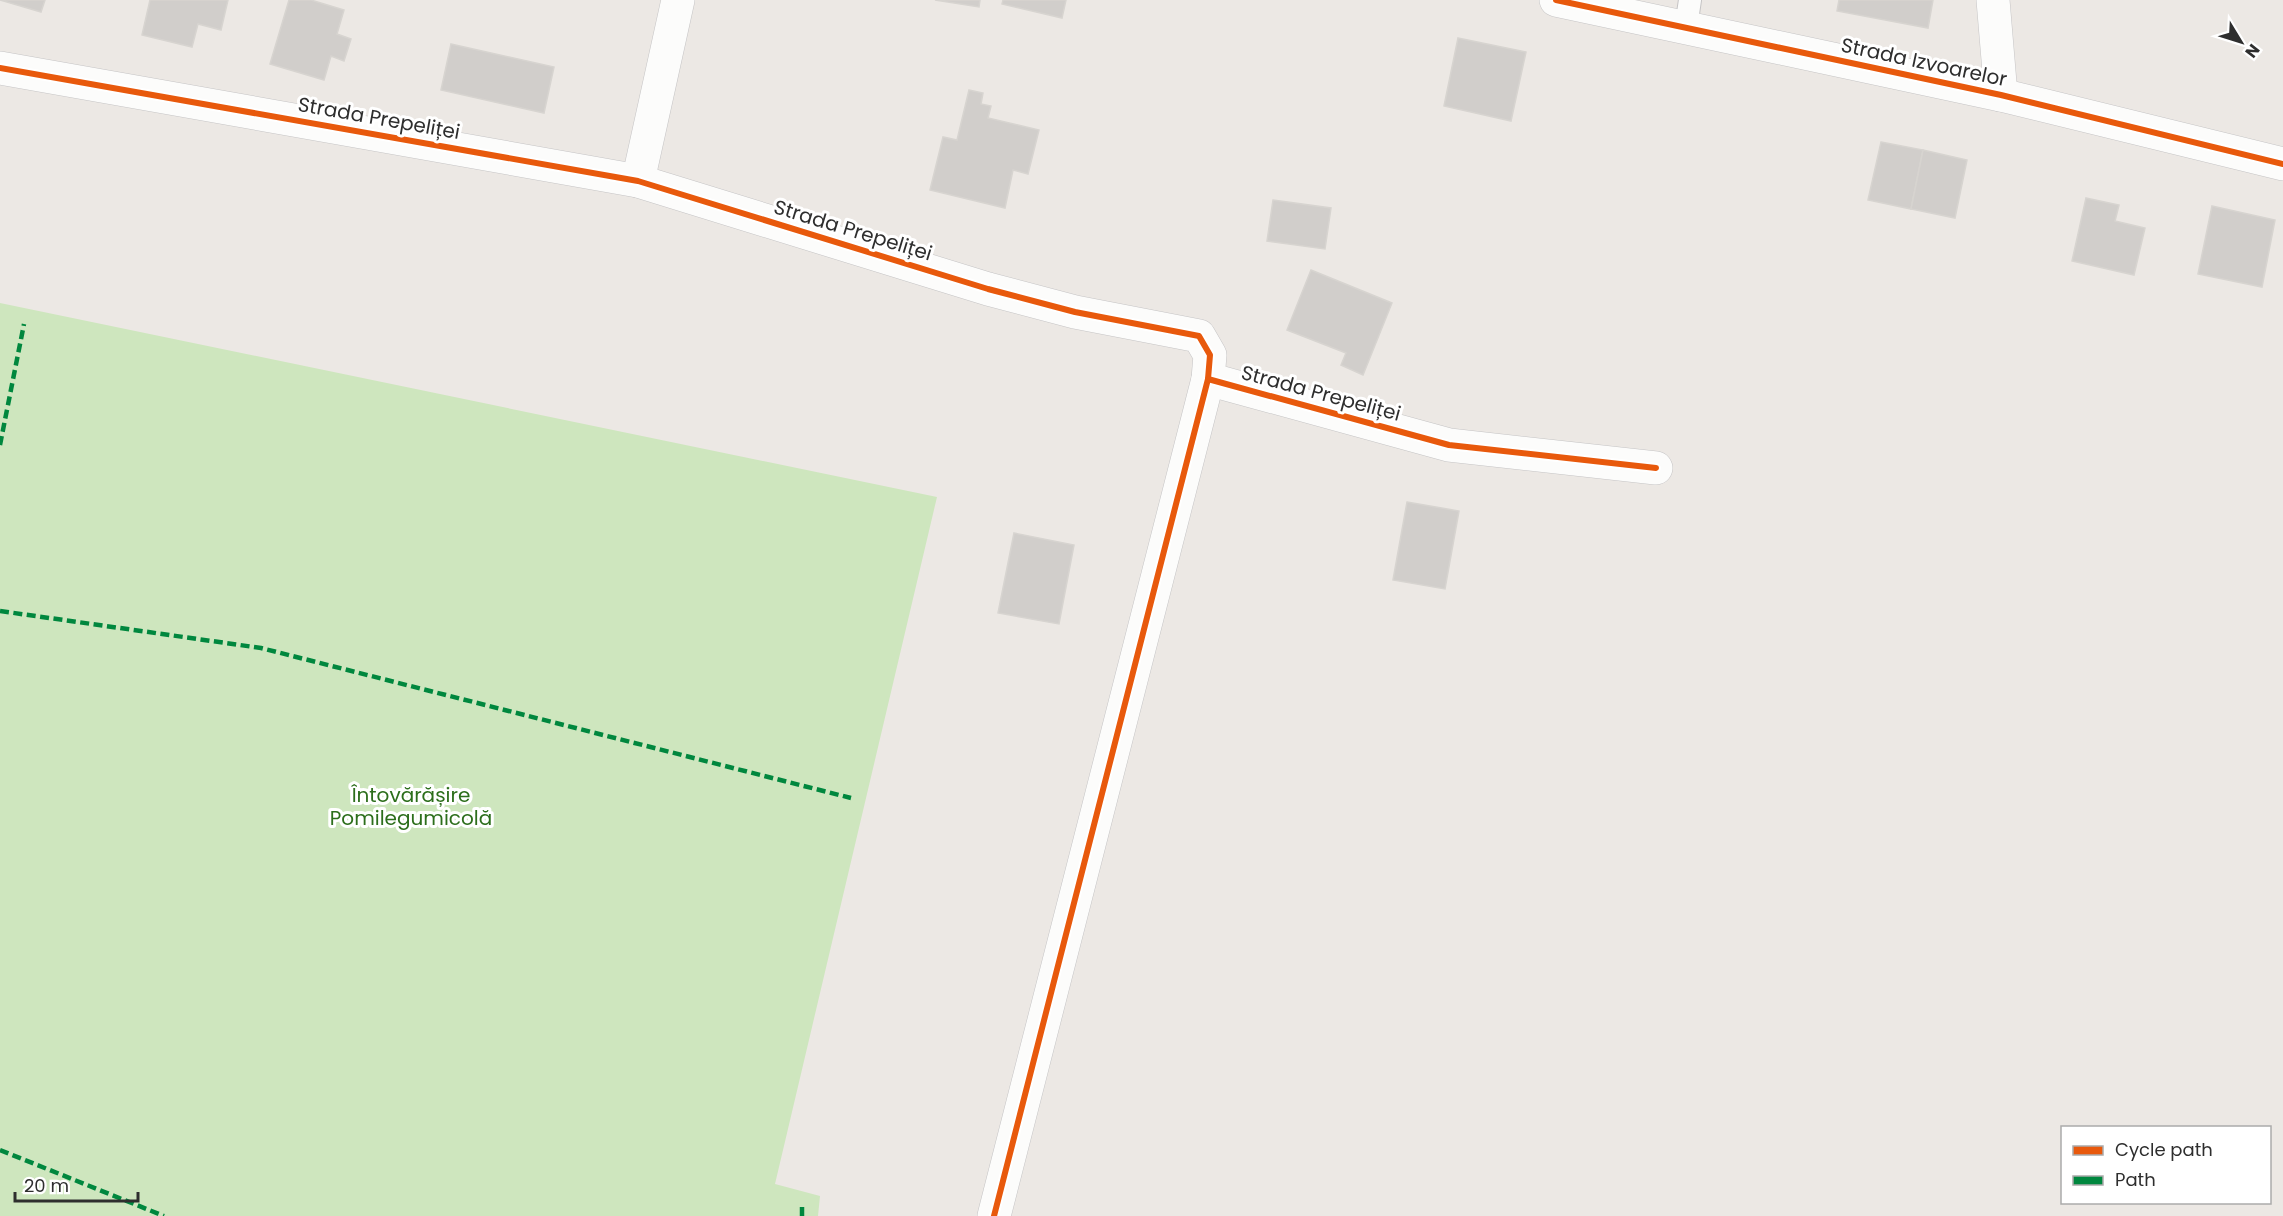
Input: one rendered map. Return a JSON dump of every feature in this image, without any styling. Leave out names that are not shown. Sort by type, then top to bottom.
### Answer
[{"type":"street","points":[[638,181],[678,0]]},
{"type":"street","name":"Strada Izvoarelor","points":[[1556,0],[1688,13],[2001,95],[2283,164]]},
{"type":"street","name":"Strada Izvoarelor","points":[[1993,0],[2001,95]]},
{"type":"street","name":"Strada Prepeliței","points":[[0,68],[638,181],[988,289],[1075,312],[1199,336],[1210,355],[1208,379],[1449,445],[1656,468]]},
{"type":"street","points":[[994,1216],[1208,379]]},
{"type":"green space","name":"Întovărășire Pomilegumicolă","points":[[0,303],[937,497],[775,1184],[820,1196],[818,1216],[0,1216]]},
{"type":"building","points":[[0,0],[45,0],[41,12]]},
{"type":"building","points":[[150,0],[228,0],[221,30],[198,24],[192,47],[142,35]]},
{"type":"building","points":[[289,0],[311,0],[344,10],[337,34],[351,39],[344,61],[331,56],[324,80],[270,64]]},
{"type":"building","points":[[935,0],[980,0],[979,7]]},
{"type":"building","points":[[1003,0],[1066,0],[1062,18],[1002,4]]},
{"type":"building","points":[[1839,0],[1933,0],[1928,28],[1837,11]]},
{"type":"building","points":[[1458,38],[1526,52],[1511,121],[1444,106]]},
{"type":"building","points":[[451,44],[554,67],[544,113],[441,90]]},
{"type":"building","points":[[969,90],[983,93],[981,104],[991,106],[988,118],[1039,130],[1028,174],[1013,170],[1005,208],[930,190],[943,137],[957,140]]},
{"type":"building","points":[[1881,142],[1923,150],[1911,209],[1868,200]]},
{"type":"building","points":[[1923,150],[1967,160],[1955,218],[1911,209]]},
{"type":"building","points":[[2086,198],[2119,205],[2115,221],[2145,228],[2134,275],[2072,261]]},
{"type":"building","points":[[1273,200],[1331,208],[1325,249],[1267,241]]},
{"type":"building","points":[[2212,206],[2275,220],[2262,287],[2198,274]]},
{"type":"building","points":[[1311,270],[1392,303],[1363,375],[1341,365],[1346,353],[1287,330]]},
{"type":"building","points":[[1407,502],[1459,511],[1445,589],[1393,580]]},
{"type":"building","points":[[1014,533],[1074,545],[1059,624],[998,613]]},
{"type":"marked path","points":[[0,445],[24,324]]},
{"type":"marked path","points":[[0,611],[261,648],[851,798]]},
{"type":"marked path","points":[[0,1150],[164,1216]]},
{"type":"marked path","points":[[802,1207],[802,1216]]},
{"type":"cycle path","points":[[1556,0],[2001,95],[2283,164]]},
{"type":"cycle path","points":[[0,68],[638,181],[988,289],[1075,312],[1199,336],[1210,355],[1208,379],[1449,445],[1656,468]]},
{"type":"cycle path","points":[[994,1216],[1208,379]]}]
